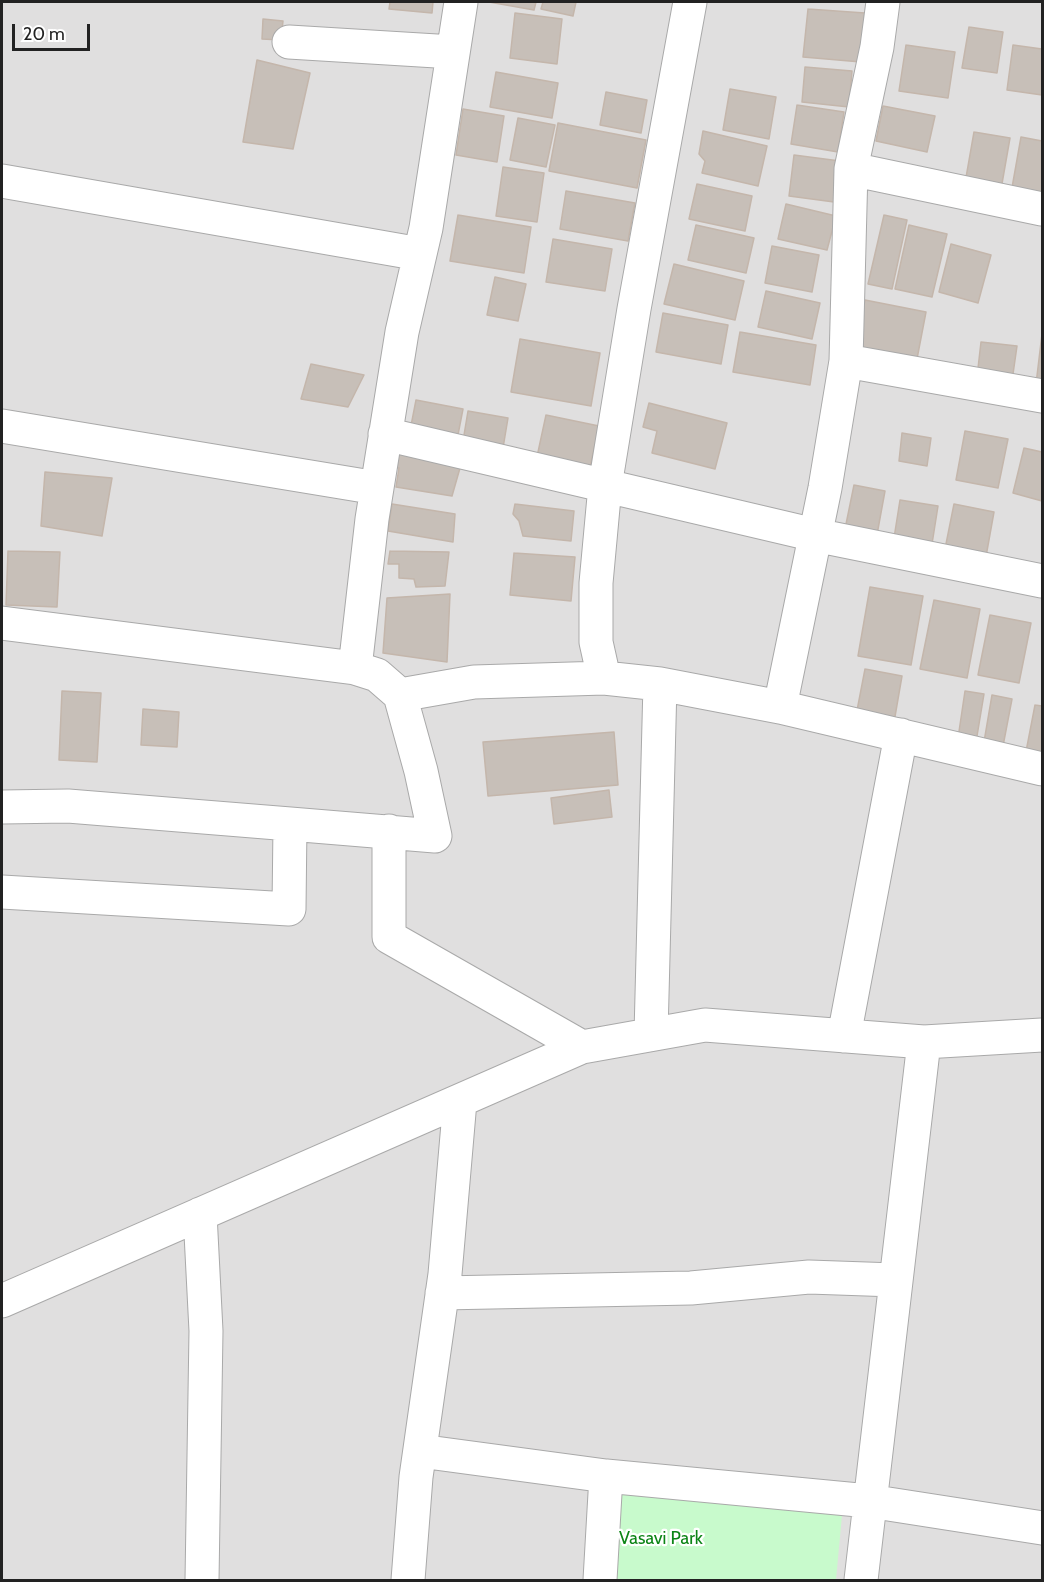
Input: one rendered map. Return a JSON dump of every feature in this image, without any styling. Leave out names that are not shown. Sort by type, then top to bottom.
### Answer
[{"type":"street","points":[[355,668],[385,434],[402,332],[426,228],[461,2]]},
{"type":"street","points":[[604,678],[596,642],[596,583],[605,486],[634,309],[690,2]]},
{"type":"street","points":[[780,707],[825,488],[846,361],[851,169],[878,47],[883,2]]},
{"type":"street","points":[[289,42],[453,52]]},
{"type":"street","points":[[851,169],[1042,209]]},
{"type":"street","points":[[2,181],[420,254]]},
{"type":"street","points":[[846,361],[1042,396]]},
{"type":"street","points":[[2,426],[377,488]]},
{"type":"street","points":[[385,434],[815,535],[1042,581]]},
{"type":"street","points":[[2,623],[355,668],[377,675],[400,695],[421,771],[435,836],[68,806],[2,807]]},
{"type":"street","points":[[400,695],[474,682],[604,678],[660,684],[780,707],[1042,769]]},
{"type":"street","points":[[651,1034],[660,684]]},
{"type":"street","points":[[844,1036],[901,735]]},
{"type":"street","points":[[2,892],[289,909],[290,824]]},
{"type":"street","points":[[389,831],[389,938],[582,1047]]},
{"type":"street","points":[[2,1301],[582,1047],[705,1025],[924,1042],[1042,1035]]},
{"type":"street","points":[[861,1581],[924,1042]]},
{"type":"street","points":[[408,1581],[420,1450],[442,1293],[460,1101]]},
{"type":"street","points":[[200,1214],[206,1331],[202,1581]]},
{"type":"street","points":[[442,1293],[692,1288],[809,1277],[895,1280]]},
{"type":"street","points":[[420,1450],[606,1476],[869,1501],[1042,1528]]},
{"type":"street","points":[[600,1581],[606,1476]]},
{"type":"shaded area","points":[[2,2],[1042,2],[1042,1580],[2,1580]]},
{"type":"green space","name":"Vasavi Park","points":[[621,1494],[842,1515],[836,1580],[613,1580]]},
{"type":"building","points":[[390,2],[433,2],[432,13],[389,9]]},
{"type":"building","points":[[489,2],[536,2],[534,10]]},
{"type":"building","points":[[543,2],[576,2],[573,16],[541,9]]},
{"type":"building","points":[[808,9],[865,13],[861,62],[803,57]]},
{"type":"building","points":[[515,13],[562,19],[557,64],[510,58]]},
{"type":"building","points":[[263,19],[283,21],[281,40],[262,39]]},
{"type":"building","points":[[969,27],[1003,32],[997,73],[962,68]]},
{"type":"building","points":[[906,45],[955,52],[948,98],[899,91]]},
{"type":"building","points":[[1013,45],[1042,49],[1042,95],[1007,90]]},
{"type":"building","points":[[257,60],[310,73],[293,149],[243,142]]},
{"type":"building","points":[[805,67],[852,71],[849,107],[802,102]]},
{"type":"building","points":[[496,72],[558,83],[552,118],[490,107]]},
{"type":"building","points":[[730,89],[776,97],[769,139],[723,130]]},
{"type":"building","points":[[606,92],[647,100],[641,133],[600,125]]},
{"type":"building","points":[[797,105],[844,112],[838,152],[791,144]]},
{"type":"building","points":[[883,106],[935,116],[927,152],[876,141]]},
{"type":"building","points":[[463,109],[504,116],[497,162],[456,155]]},
{"type":"building","points":[[518,118],[555,125],[546,167],[510,160]]},
{"type":"building","points":[[558,123],[646,140],[637,188],[549,171]]},
{"type":"building","points":[[703,131],[767,146],[758,186],[702,173],[705,161],[699,154]]},
{"type":"building","points":[[974,132],[1010,138],[1000,195],[964,189]]},
{"type":"building","points":[[1021,137],[1042,141],[1042,205],[1010,199]]},
{"type":"building","points":[[794,155],[840,161],[834,202],[789,196]]},
{"type":"building","points":[[503,167],[544,173],[537,222],[496,216]]},
{"type":"building","points":[[697,184],[752,196],[745,231],[689,219]]},
{"type":"building","points":[[566,191],[635,203],[628,241],[560,229]]},
{"type":"building","points":[[786,204],[836,216],[827,250],[778,239]]},
{"type":"building","points":[[458,215],[531,227],[524,273],[450,261]]},
{"type":"building","points":[[884,215],[907,220],[892,289],[868,284]]},
{"type":"building","points":[[696,225],[754,238],[746,273],[688,260]]},
{"type":"building","points":[[909,225],[947,234],[932,297],[895,289]]},
{"type":"building","points":[[553,239],[612,249],[605,291],[546,282]]},
{"type":"building","points":[[951,244],[991,255],[978,303],[939,292]]},
{"type":"building","points":[[772,246],[819,255],[812,292],[765,283]]},
{"type":"building","points":[[674,264],[744,281],[735,320],[664,304]]},
{"type":"building","points":[[495,277],[526,284],[518,321],[487,315]]},
{"type":"building","points":[[766,291],[820,303],[812,339],[758,327]]},
{"type":"building","points":[[865,300],[926,312],[916,364],[855,353]]},
{"type":"building","points":[[663,313],[728,325],[721,364],[656,352]]},
{"type":"building","points":[[740,332],[816,345],[810,385],[733,372]]},
{"type":"building","points":[[1042,334],[1042,384],[1036,384]]},
{"type":"building","points":[[520,339],[600,353],[591,406],[511,392]]},
{"type":"building","points":[[981,342],[1017,346],[1012,381],[977,377]]},
{"type":"building","points":[[311,364],[364,375],[348,407],[301,399]]},
{"type":"building","points":[[416,400],[463,409],[456,445],[409,436]]},
{"type":"building","points":[[649,403],[727,423],[715,469],[652,453],[657,431],[643,427]]},
{"type":"building","points":[[468,411],[508,418],[502,454],[462,447]]},
{"type":"building","points":[[546,415],[599,426],[588,477],[535,466]]},
{"type":"building","points":[[965,431],[1008,439],[998,488],[956,480]]},
{"type":"building","points":[[902,433],[931,438],[927,466],[899,461]]},
{"type":"building","points":[[1024,448],[1042,452],[1042,501],[1013,493]]},
{"type":"building","points":[[391,450],[462,461],[452,496],[396,487],[399,468],[388,467]]},
{"type":"building","points":[[45,472],[112,478],[102,536],[41,526]]},
{"type":"building","points":[[854,485],[885,491],[876,540],[844,534]]},
{"type":"building","points":[[900,500],[938,506],[932,544],[894,538]]},
{"type":"building","points":[[392,504],[455,514],[453,542],[388,531]]},
{"type":"building","points":[[515,504],[574,511],[571,541],[523,536],[519,521],[513,514]]},
{"type":"building","points":[[954,504],[994,512],[985,562],[944,554]]},
{"type":"building","points":[[8,551],[60,552],[57,607],[6,605]]},
{"type":"building","points":[[390,551],[449,552],[445,586],[416,587],[414,579],[399,578],[399,564],[388,564]]},
{"type":"building","points":[[514,553],[575,557],[571,601],[510,595]]},
{"type":"building","points":[[870,587],[923,596],[911,665],[858,656]]},
{"type":"building","points":[[450,594],[447,662],[383,653],[387,598]]},
{"type":"building","points":[[934,600],[980,609],[967,678],[920,669]]},
{"type":"building","points":[[990,615],[1031,623],[1019,683],[978,675]]},
{"type":"building","points":[[865,669],[902,676],[893,728],[855,721]]},
{"type":"building","points":[[62,691],[101,693],[97,762],[59,760]]},
{"type":"building","points":[[965,691],[984,694],[975,748],[957,745]]},
{"type":"building","points":[[992,695],[1012,699],[1003,746],[984,742]]},
{"type":"building","points":[[1035,705],[1042,706],[1042,765],[1024,762]]},
{"type":"building","points":[[143,709],[179,712],[177,747],[141,745]]},
{"type":"building","points":[[614,732],[618,785],[488,796],[483,742]]},
{"type":"building","points":[[609,790],[612,817],[554,824],[551,798]]}]
